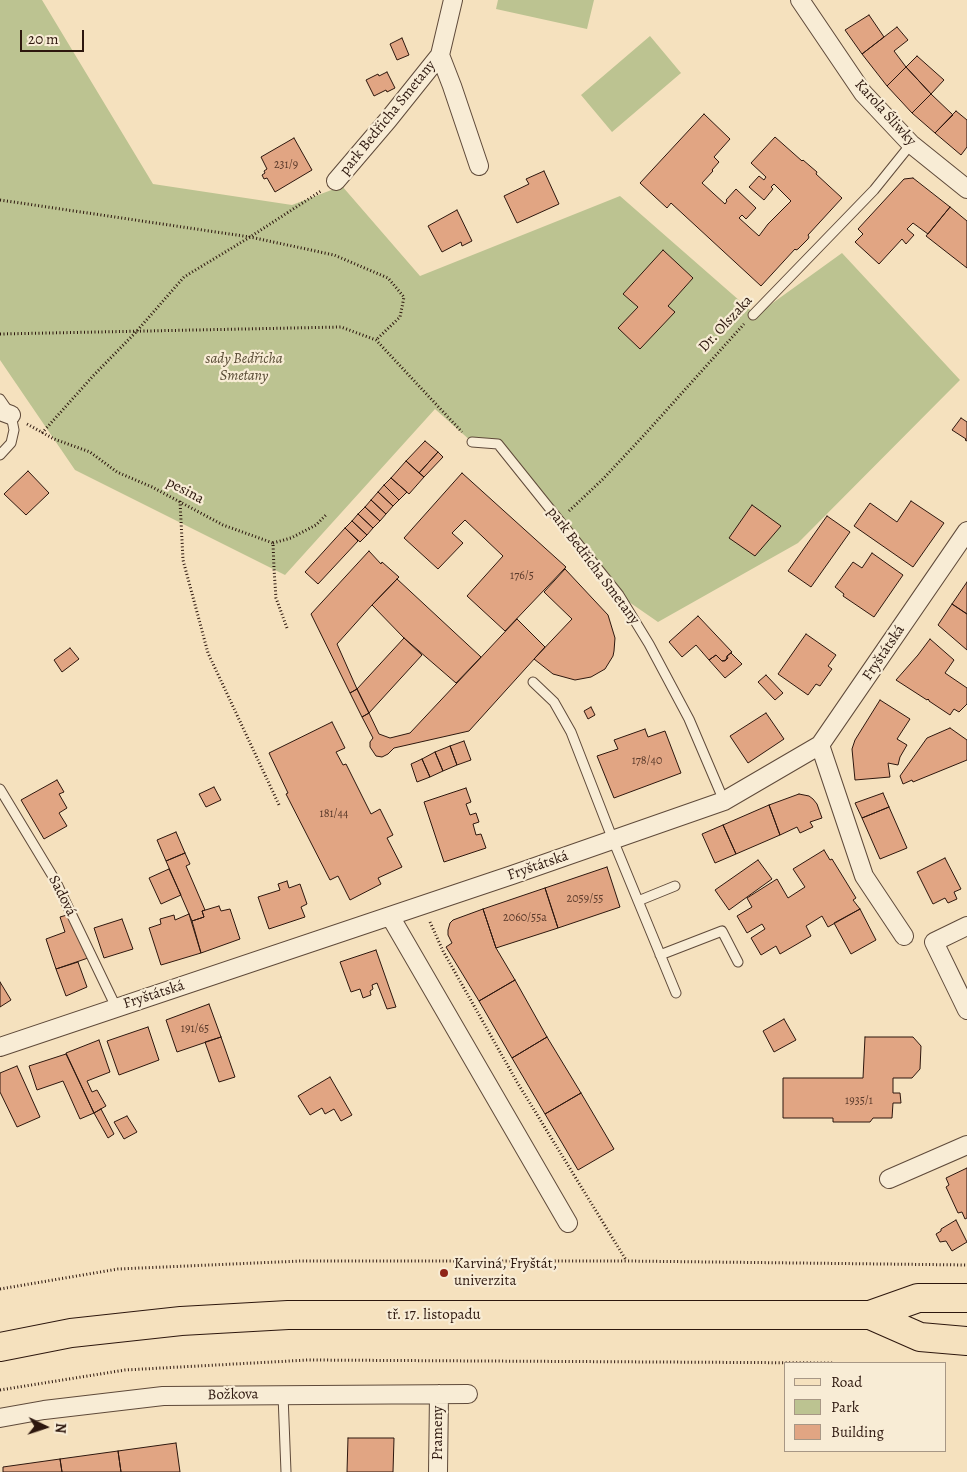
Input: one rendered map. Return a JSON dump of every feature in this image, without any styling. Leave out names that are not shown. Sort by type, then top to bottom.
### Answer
[{"type":"main road","name":"tř. 17. listopadu","points":[[0,1347],[70,1333],[181,1321],[288,1315],[870,1315],[918,1298],[967,1298]]},
{"type":"main road","name":"tř. 17. listopadu","points":[[870,1315],[920,1337],[967,1341]]},
{"type":"street","name":"park Bedřicha Smetany","points":[[336,181],[440,55],[453,0]]},
{"type":"street","name":"Karola Śliwky","points":[[800,0],[863,93],[911,144],[967,189]]},
{"type":"street","name":"park Bedřicha Smetany","points":[[440,55],[479,166]]},
{"type":"street","name":"Fryštátská","points":[[0,1047],[423,905],[724,801],[820,745],[967,531]]},
{"type":"street","points":[[820,745],[864,876],[904,936]]},
{"type":"street","points":[[390,916],[568,1222]]},
{"type":"street","points":[[967,926],[934,942],[967,1010]]},
{"type":"street","points":[[889,1179],[967,1146]]},
{"type":"street","name":"Prameny","points":[[438,1472],[439,1394]]},
{"type":"street","name":"Božkova","points":[[0,1418],[44,1410],[163,1396],[468,1394]]},
{"type":"lane","name":"Dr. Olszaka","points":[[753,314],[874,190],[911,144]]},
{"type":"lane","points":[[0,399],[14,430],[11,443],[0,454]]},
{"type":"lane","name":"park Bedřicha Smetany","points":[[472,442],[498,444],[619,595],[650,644],[689,719],[724,801]]},
{"type":"lane","points":[[533,682],[554,702],[571,732],[676,993]]},
{"type":"lane","name":"Sadová","points":[[0,789],[54,880],[116,1007]]},
{"type":"lane","points":[[638,901],[675,886]]},
{"type":"lane","points":[[660,955],[722,931],[738,962]]},
{"type":"lane","points":[[283,1394],[286,1472]]},
{"type":"path","points":[[42,433],[184,278],[336,181]]},
{"type":"path","points":[[0,200],[250,237],[334,255],[388,278],[404,297],[400,316],[376,340]]},
{"type":"path","name":"Dr. Olszaka","points":[[559,520],[603,479],[640,440],[753,314]]},
{"type":"path","points":[[0,334],[341,327],[376,340],[472,442]]},
{"type":"path","name":"pesina","points":[[6,413],[54,439],[90,452],[117,472],[152,487],[223,525],[274,543]]},
{"type":"path","points":[[180,501],[182,560],[208,653],[280,807]]},
{"type":"path","points":[[287,628],[276,598],[274,543],[291,538],[316,526],[326,515]]},
{"type":"path","points":[[423,905],[443,951],[512,1073],[627,1261]]},
{"type":"path","points":[[0,1289],[118,1269],[301,1262],[627,1261],[967,1265]]},
{"type":"path","points":[[0,1390],[124,1370],[308,1360],[784,1363]]},
{"type":"green space","name":"sady Bedřicha Smetany","points":[[0,0],[42,0],[153,184],[292,205],[342,186],[420,276],[620,196],[756,315],[842,253],[960,380],[798,543],[658,622],[619,595],[498,444],[472,442],[435,409],[285,575],[75,470],[0,360]]},
{"type":"green space","points":[[498,0],[594,0],[587,29],[496,9]]},
{"type":"green space","points":[[650,36],[681,73],[612,132],[581,95]]},
{"type":"building","points":[[869,15],[884,37],[862,54],[845,30]]},
{"type":"building","points":[[897,27],[908,40],[894,51],[906,67],[887,86],[862,54]]},
{"type":"building","points":[[402,38],[409,55],[397,60],[390,44]]},
{"type":"building","points":[[917,56],[944,80],[931,94],[906,67]]},
{"type":"building","points":[[906,67],[931,94],[912,113],[887,86]]},
{"type":"building","points":[[387,72],[395,88],[374,96],[366,80]]},
{"type":"building","points":[[931,94],[953,115],[935,133],[912,113]]},
{"type":"building","points":[[956,111],[967,120],[967,147],[961,155],[935,133]]},
{"type":"building","points":[[704,114],[730,139],[714,157],[719,162],[702,183],[725,204],[726,200],[736,189],[756,208],[746,219],[742,215],[739,218],[759,236],[791,201],[774,184],[771,187],[773,189],[764,200],[749,187],[759,176],[764,180],[766,177],[751,163],[775,137],[817,172],[816,174],[842,198],[808,235],[808,239],[798,249],[795,249],[761,286],[671,203],[667,208],[640,183]]},
{"type":"building","points":[[294,138],[312,170],[275,192],[267,178],[264,179],[262,175],[267,169],[261,157]]},
{"type":"building","points":[[544,171],[559,204],[517,223],[504,196],[529,184],[526,179]]},
{"type":"building","points":[[913,178],[950,207],[928,234],[913,223],[907,229],[914,235],[906,244],[902,239],[879,264],[855,242],[863,234],[858,229],[904,179]]},
{"type":"building","points":[[950,207],[967,221],[967,268],[926,236]]},
{"type":"building","points":[[457,210],[472,241],[462,246],[461,242],[442,252],[428,226]]},
{"type":"building","points":[[663,250],[693,278],[668,306],[675,312],[640,349],[618,328],[638,307],[623,294]]},
{"type":"building","points":[[961,418],[967,422],[967,441],[952,430]]},
{"type":"building","points":[[425,441],[438,452],[419,473],[406,461]]},
{"type":"building","points":[[438,452],[443,457],[424,477],[419,473]]},
{"type":"building","points":[[406,461],[424,477],[409,494],[391,478]]},
{"type":"building","points":[[28,471],[49,493],[26,515],[4,494]]},
{"type":"building","points":[[462,473],[566,567],[505,631],[467,596],[503,556],[465,520],[452,533],[463,543],[438,569],[404,538]]},
{"type":"building","points":[[391,478],[407,492],[399,500],[384,485]]},
{"type":"building","points":[[384,485],[399,500],[393,506],[378,492]]},
{"type":"building","points":[[378,492],[393,506],[386,514],[371,500]]},
{"type":"building","points":[[371,500],[386,514],[380,521],[365,507]]},
{"type":"building","points":[[911,501],[944,523],[913,567],[854,526],[870,503],[897,522]]},
{"type":"building","points":[[752,505],[781,526],[755,556],[729,538]]},
{"type":"building","points":[[365,507],[380,521],[373,528],[358,514]]},
{"type":"building","points":[[358,514],[373,528],[367,535],[352,521]]},
{"type":"building","points":[[827,516],[850,532],[811,587],[788,571]]},
{"type":"building","points":[[352,521],[367,535],[360,542],[345,528]]},
{"type":"building","points":[[345,528],[358,541],[318,584],[305,572]]},
{"type":"building","points":[[369,551],[381,564],[382,562],[399,577],[337,644],[357,689],[350,693],[311,614]]},
{"type":"building","points":[[872,553],[903,575],[874,617],[843,596],[844,594],[835,587],[853,562],[862,568]]},
{"type":"building","points":[[565,569],[608,615],[615,638],[613,656],[605,669],[591,677],[575,680],[553,674],[534,659],[572,619],[544,592]]},
{"type":"building","points":[[397,579],[481,657],[456,683],[404,638],[372,605]]},
{"type":"building","points":[[967,582],[967,614],[952,604]]},
{"type":"building","points":[[952,604],[967,614],[967,650],[938,625]]},
{"type":"building","points":[[698,616],[732,652],[727,656],[726,660],[722,661],[716,655],[709,660],[696,645],[682,657],[669,642]]},
{"type":"building","points":[[517,619],[545,647],[469,731],[394,748],[382,757],[376,756],[370,747],[370,742],[373,738],[362,717],[369,713],[379,734],[390,738],[410,733]]},
{"type":"building","points":[[806,634],[836,655],[828,666],[832,669],[820,686],[816,684],[808,695],[778,674]]},
{"type":"building","points":[[404,638],[422,655],[369,713],[357,689]]},
{"type":"building","points":[[930,639],[954,660],[945,673],[967,688],[967,704],[959,712],[954,709],[950,715],[896,680]]},
{"type":"building","points":[[70,648],[79,659],[62,672],[54,660]]},
{"type":"building","points":[[731,653],[742,664],[725,678],[709,660],[716,655],[722,661],[725,661]]},
{"type":"building","points":[[766,675],[783,693],[775,700],[758,682]]},
{"type":"building","points":[[357,689],[369,713],[362,717],[350,693]]},
{"type":"building","points":[[880,700],[910,719],[897,739],[907,745],[898,765],[888,763],[890,777],[855,780],[852,749],[855,740]]},
{"type":"building","points":[[591,707],[595,715],[588,719],[584,711]]},
{"type":"building","points":[[766,713],[784,739],[748,763],[730,736]]},
{"type":"building","points":[[332,722],[345,748],[336,752],[343,765],[346,764],[371,814],[380,809],[393,835],[387,838],[402,867],[378,878],[381,884],[350,900],[338,876],[330,880],[286,794],[288,793],[269,753]]},
{"type":"building","points":[[950,728],[967,740],[967,760],[913,782],[912,780],[903,784],[900,776],[927,738]]},
{"type":"building","points":[[645,729],[648,737],[665,731],[681,773],[614,798],[597,756],[618,749],[614,740]]},
{"type":"building","points":[[464,741],[471,760],[457,765],[450,746]]},
{"type":"building","points":[[450,746],[457,765],[443,771],[435,752]]},
{"type":"building","points":[[435,752],[443,771],[430,777],[422,759]]},
{"type":"building","points":[[422,759],[430,777],[417,782],[411,764]]},
{"type":"building","points":[[57,780],[64,792],[59,794],[67,808],[59,813],[67,826],[44,839],[21,800]]},
{"type":"building","points":[[214,787],[221,800],[206,807],[199,794]]},
{"type":"building","points":[[466,788],[471,802],[466,804],[470,815],[476,813],[479,822],[473,824],[476,835],[481,834],[486,848],[444,862],[424,802]]},
{"type":"building","points":[[883,793],[889,807],[862,818],[855,803]]},
{"type":"building","points":[[799,794],[813,799],[822,818],[810,822],[813,827],[800,833],[797,827],[780,835],[769,805]]},
{"type":"building","points":[[769,805],[780,835],[736,854],[723,825]]},
{"type":"building","points":[[889,807],[907,848],[880,859],[862,818]]},
{"type":"building","points":[[723,825],[736,854],[715,863],[702,834]]},
{"type":"building","points":[[176,832],[185,853],[166,861],[157,840]]},
{"type":"building","points":[[824,850],[830,860],[832,859],[856,898],[853,900],[860,909],[828,927],[822,916],[806,926],[811,936],[780,954],[776,946],[761,955],[751,938],[765,929],[762,924],[747,933],[737,916],[752,907],[747,898],[777,879],[788,898],[805,887],[793,869]]},
{"type":"building","points":[[185,853],[190,864],[186,866],[205,910],[202,911],[204,917],[192,921],[166,861]]},
{"type":"building","points":[[945,858],[961,889],[954,892],[957,899],[948,903],[945,898],[933,904],[917,872]]},
{"type":"building","points":[[758,860],[772,879],[729,910],[715,890]]},
{"type":"building","points":[[607,867],[620,907],[558,928],[545,888]]},
{"type":"building","points":[[169,869],[181,895],[161,904],[149,878]]},
{"type":"building","points":[[287,881],[289,888],[300,884],[307,904],[301,907],[305,917],[269,929],[258,897],[280,890],[278,884]]},
{"type":"building","points":[[545,888],[558,928],[496,948],[483,909]]},
{"type":"building","points":[[219,906],[221,911],[230,909],[240,939],[201,953],[192,921],[204,917],[202,911]]},
{"type":"building","points":[[483,909],[496,948],[515,980],[479,1001],[446,947],[452,943],[448,935],[450,923],[453,920]]},
{"type":"building","points":[[860,909],[876,940],[851,954],[834,923]]},
{"type":"building","points":[[189,914],[201,953],[161,965],[149,928],[161,924],[160,919],[174,915],[175,920]]},
{"type":"building","points":[[67,915],[88,958],[56,969],[46,939],[65,932],[60,917]]},
{"type":"building","points":[[122,919],[133,949],[104,958],[94,928]]},
{"type":"building","points":[[376,950],[396,1007],[387,1009],[377,983],[372,985],[371,995],[363,998],[360,989],[351,992],[340,962]]},
{"type":"building","points":[[78,962],[87,987],[66,996],[56,969]]},
{"type":"building","points":[[515,980],[547,1037],[512,1058],[479,1001]]},
{"type":"building","points":[[0,982],[11,1000],[0,1007]]},
{"type":"building","points":[[209,1004],[221,1037],[177,1052],[166,1020]]},
{"type":"building","points":[[784,1019],[796,1040],[774,1052],[763,1031]]},
{"type":"building","points":[[148,1027],[159,1060],[119,1075],[107,1041]]},
{"type":"building","points":[[221,1037],[235,1077],[219,1082],[205,1042]]},
{"type":"building","points":[[547,1037],[581,1093],[545,1114],[512,1058]]},
{"type":"building","points":[[865,1037],[913,1037],[921,1046],[920,1069],[912,1078],[893,1078],[893,1093],[900,1093],[901,1103],[893,1103],[892,1118],[873,1118],[870,1122],[833,1122],[833,1118],[783,1118],[783,1078],[863,1078]]},
{"type":"building","points":[[99,1040],[110,1072],[87,1081],[92,1092],[97,1090],[106,1106],[94,1113],[66,1053]]},
{"type":"building","points":[[66,1054],[94,1113],[80,1119],[63,1081],[37,1090],[29,1066]]},
{"type":"building","points":[[17,1066],[40,1117],[17,1127],[0,1092],[0,1073]]},
{"type":"building","points":[[330,1077],[352,1115],[341,1121],[334,1109],[325,1114],[322,1108],[310,1115],[298,1096]]},
{"type":"building","points":[[581,1093],[614,1149],[578,1170],[545,1114]]},
{"type":"building","points":[[101,1109],[114,1134],[108,1138],[94,1113]]},
{"type":"building","points":[[127,1116],[137,1132],[124,1139],[114,1122]]},
{"type":"building","points":[[967,1168],[967,1218],[965,1219],[962,1212],[958,1213],[946,1187],[949,1185],[946,1178]]},
{"type":"building","points":[[956,1220],[967,1242],[952,1251],[946,1241],[940,1242],[936,1234]]},
{"type":"building","points":[[348,1438],[394,1438],[393,1472],[347,1472]]},
{"type":"building","points":[[176,1443],[180,1472],[121,1472],[118,1451]]},
{"type":"building","points":[[118,1451],[121,1472],[62,1472],[60,1459]]},
{"type":"building","points":[[60,1459],[62,1472],[3,1472],[3,1467]]},
{"type":"place","name":"Karviná, Fryštát, univerzita","points":[[444,1273]]}]
